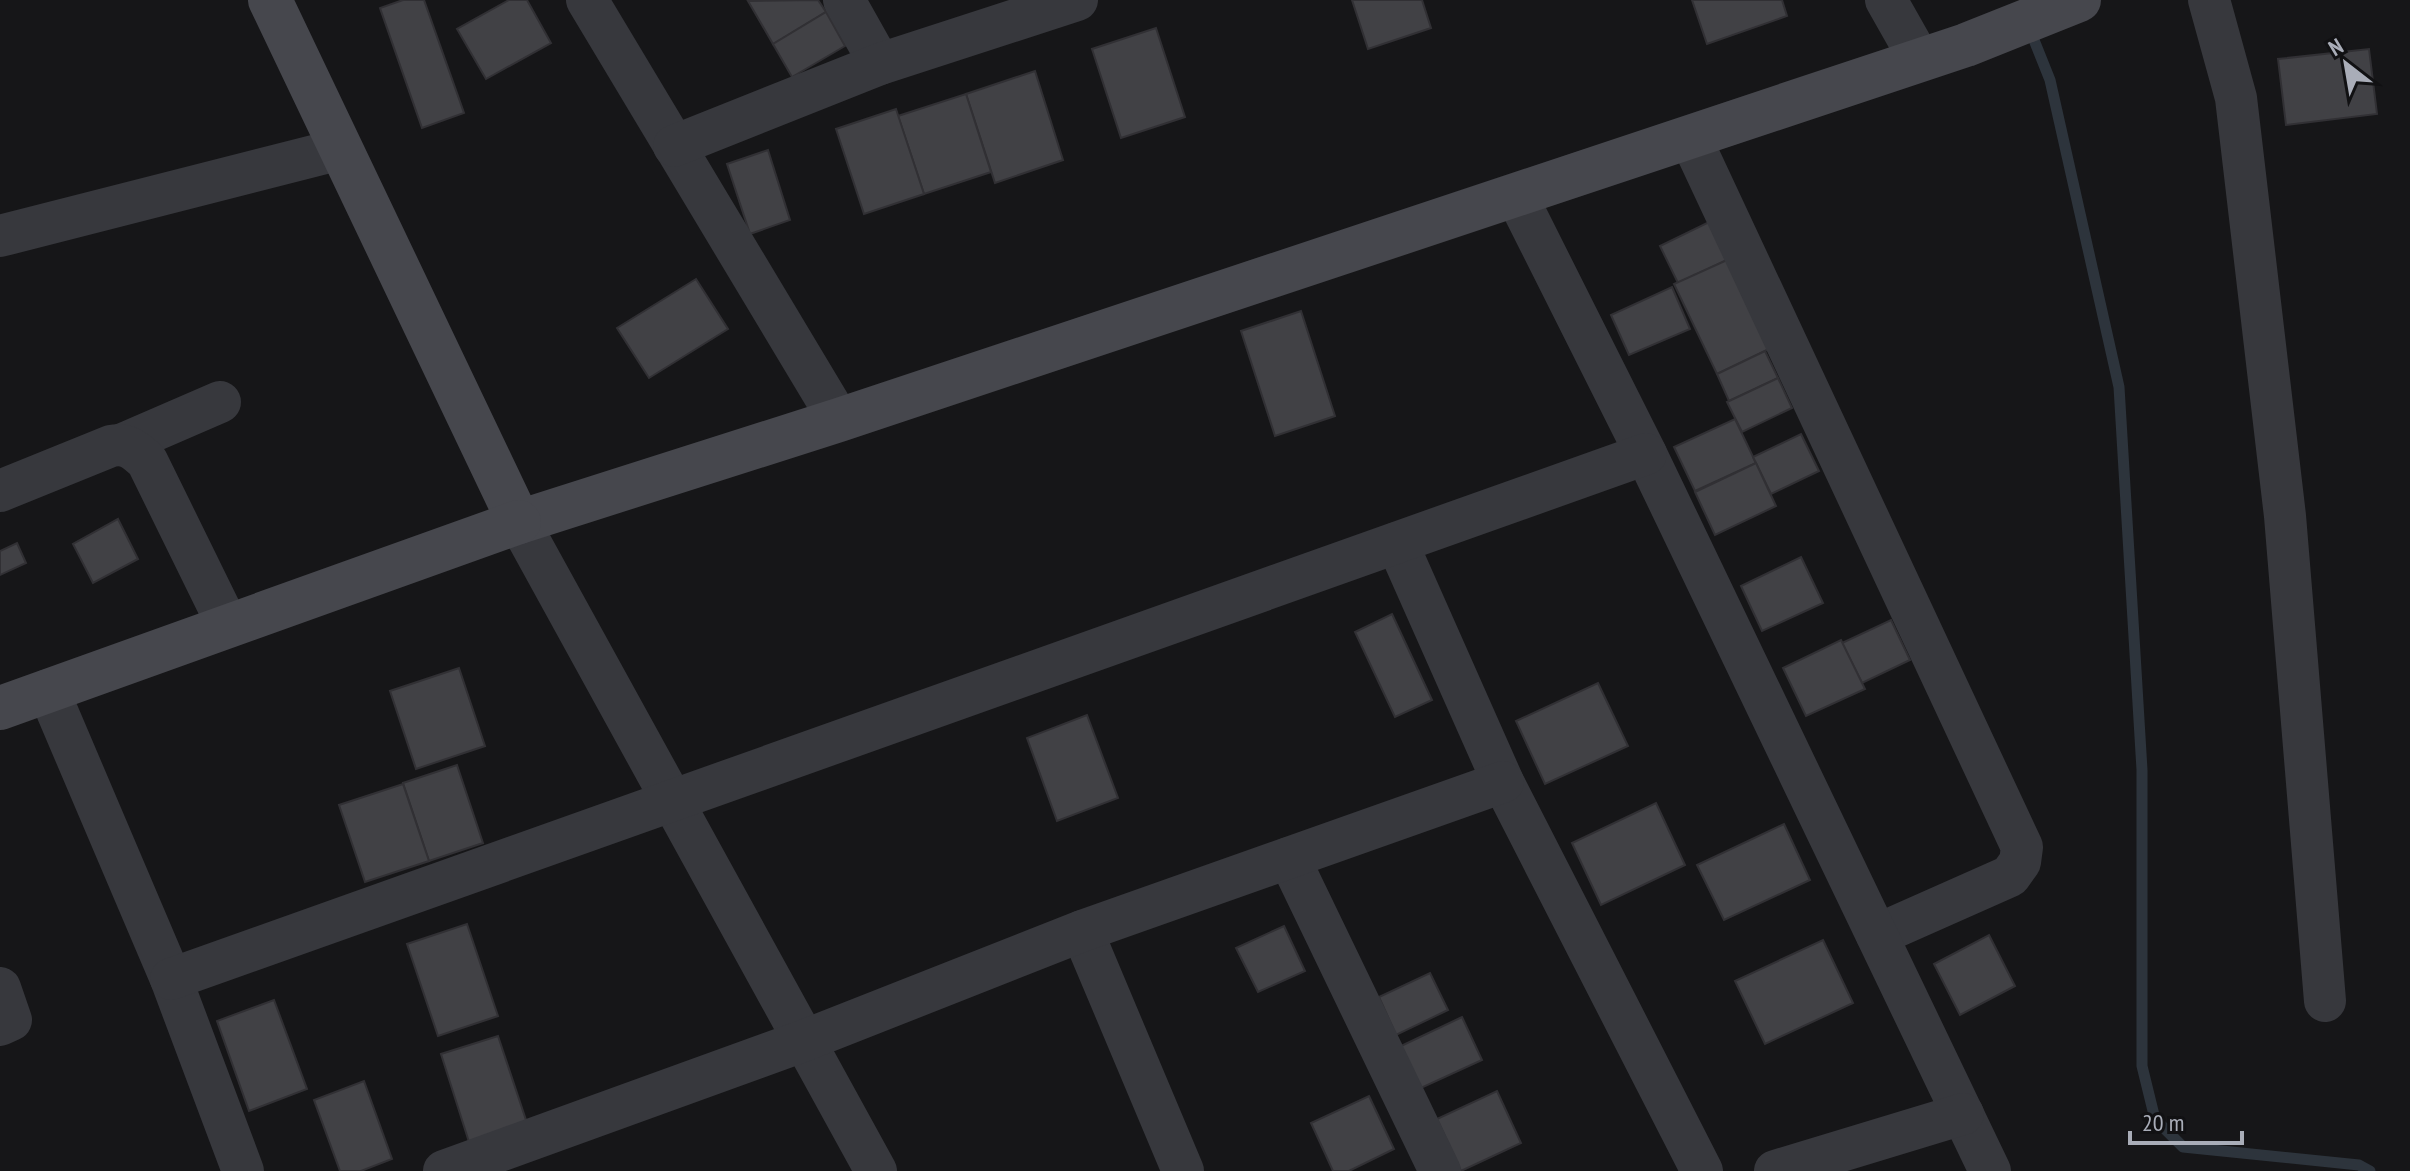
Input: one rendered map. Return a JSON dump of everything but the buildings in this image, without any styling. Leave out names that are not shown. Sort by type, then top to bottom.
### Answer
[{"type":"street","points":[[270,0],[519,522],[876,1171]]},
{"type":"street","points":[[587,0],[839,420]]},
{"type":"street","points":[[844,0],[880,64]]},
{"type":"street","points":[[1886,0],[1920,60]]},
{"type":"street","points":[[2209,0],[2236,98],[2285,516],[2325,1001]]},
{"type":"street","points":[[0,708],[519,522],[839,420],[1966,45],[2077,1]]},
{"type":"street","points":[[674,146],[880,64],[1067,2]]},
{"type":"street","points":[[1690,137],[2022,847],[2020,862],[2010,876],[1877,935]]},
{"type":"street","points":[[0,236],[341,149]]},
{"type":"street","points":[[1516,195],[1646,454],[1990,1171]]},
{"type":"street","points":[[0,491],[123,444],[220,402]]},
{"type":"street","points":[[123,444],[147,461],[228,626]]},
{"type":"street","points":[[171,979],[1646,454]]},
{"type":"street","points":[[1397,543],[1503,782],[1702,1171]]},
{"type":"street","points":[[48,690],[171,979],[243,1171]]},
{"type":"street","points":[[444,1171],[803,1041],[1082,931],[1503,782]]},
{"type":"street","points":[[1289,858],[1440,1171]]},
{"type":"street","points":[[1082,931],[1183,1171]]},
{"type":"street","points":[[0,988],[11,1020],[0,1025]]},
{"type":"street","points":[[1775,1171],[1963,1114]]},
{"type":"waterway","points":[[2030,30],[2050,80],[2119,387],[2142,770],[2142,1066],[2155,1119],[2183,1147],[2359,1165],[2370,1171]]}]
